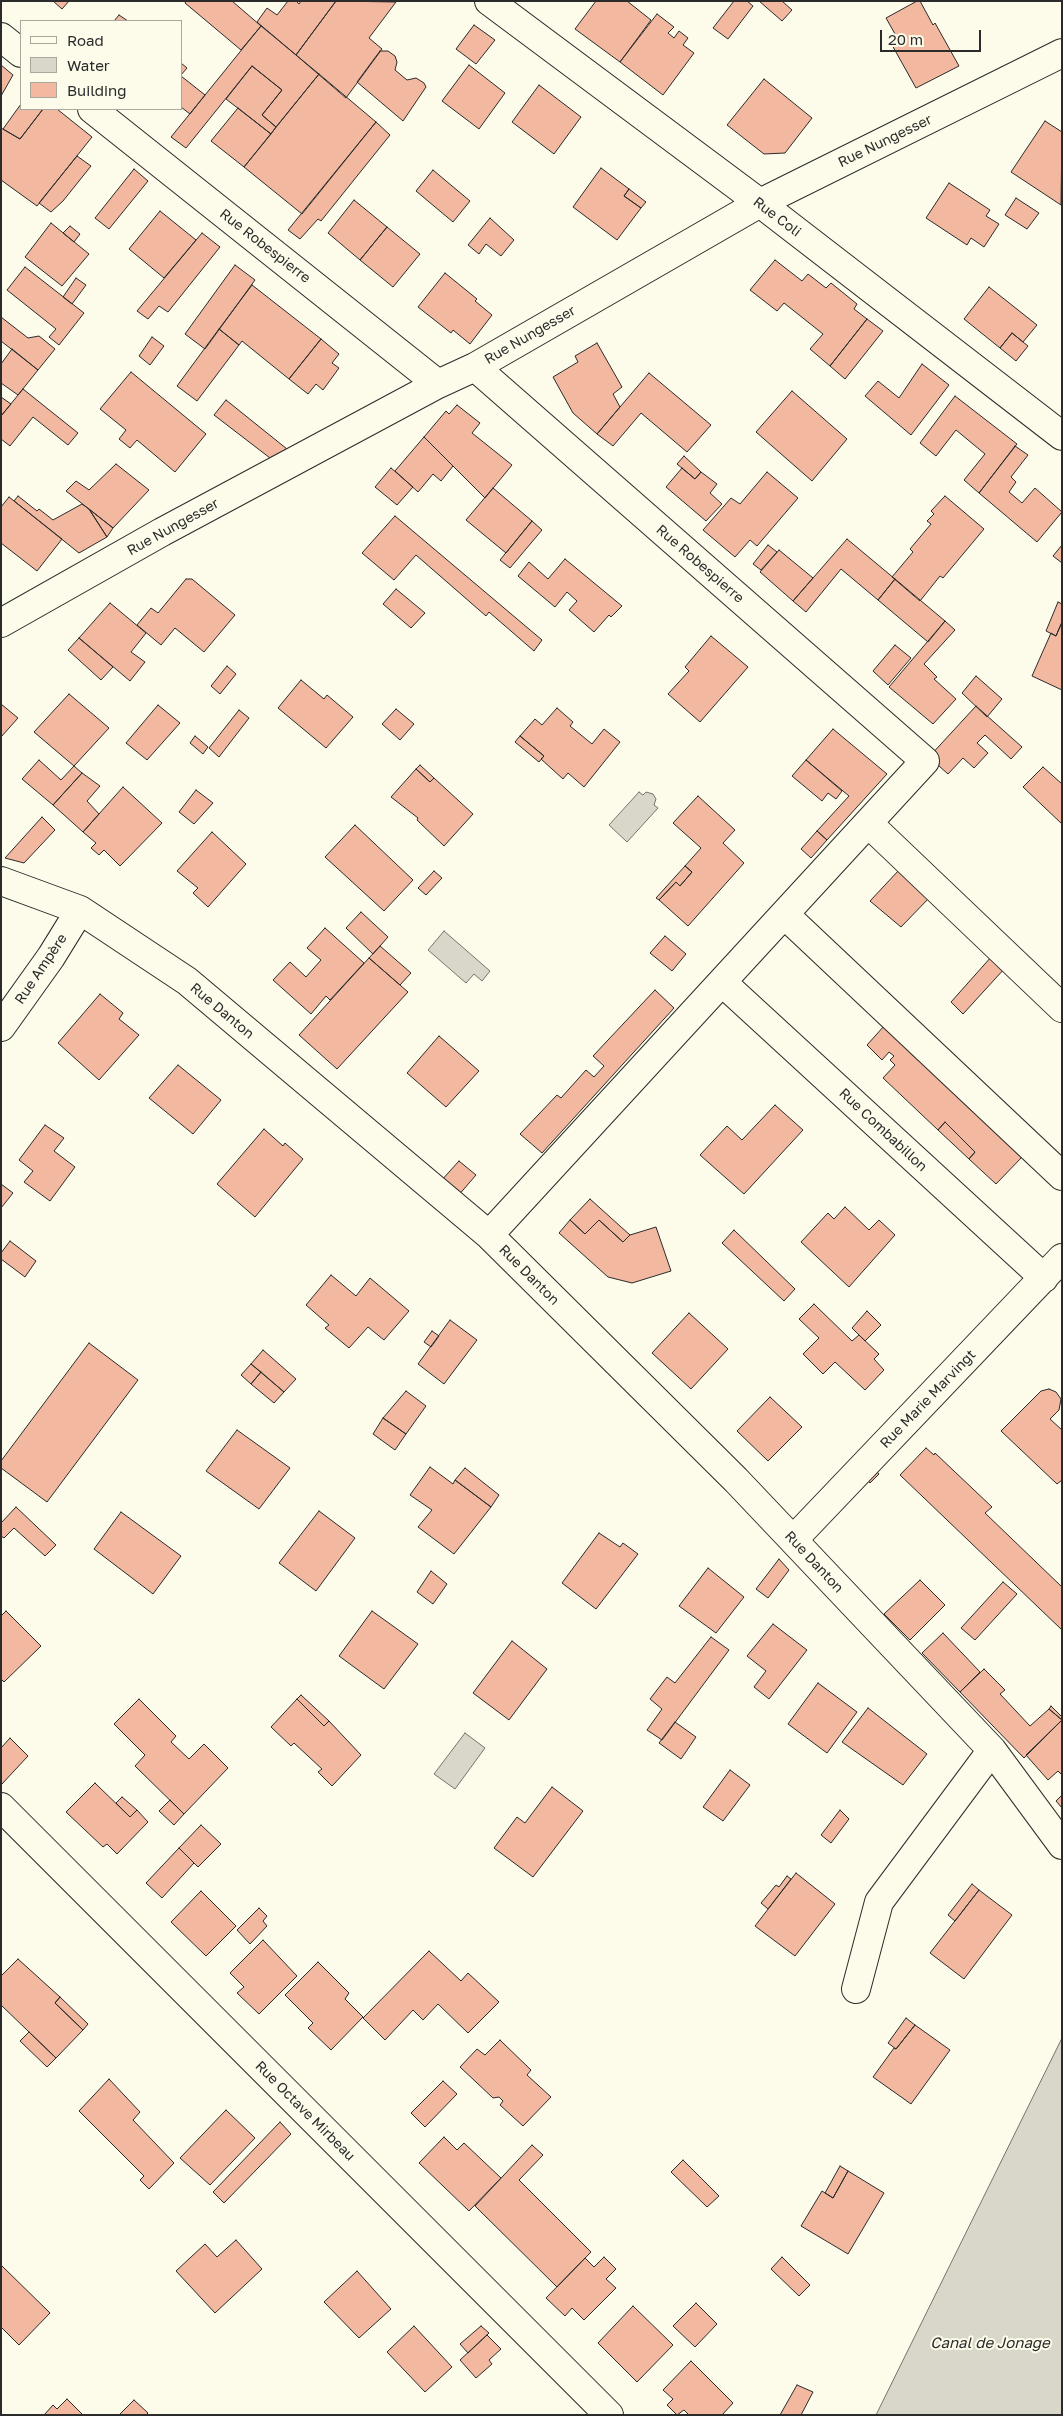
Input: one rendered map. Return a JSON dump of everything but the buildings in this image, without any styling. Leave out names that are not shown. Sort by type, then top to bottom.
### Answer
[{"type":"street","name":"Rue Coli","points":[[488,1],[760,203],[1062,436]]},
{"type":"street","points":[[1,37],[20,51]]},
{"type":"street","name":"Rue Nungesser","points":[[1,624],[162,532],[438,384],[474,367],[760,203],[1062,53]]},
{"type":"street","name":"Rue Robespierre","points":[[93,110],[438,384]]},
{"type":"street","name":"Rue Robespierre","points":[[474,367],[925,761],[869,824]]},
{"type":"street","points":[[489,1235],[869,824],[1062,1008]]},
{"type":"street","name":"Rue Danton","points":[[1,881],[80,910],[187,981],[489,1235],[736,1480],[992,1750],[1062,1845]]},
{"type":"street","name":"Rue Ampère","points":[[1,1027],[51,957],[80,910]]},
{"type":"street","points":[[784,915],[1062,1176]]},
{"type":"street","name":"Rue Combabillon","points":[[723,983],[1044,1278]]},
{"type":"street","name":"Rue Marie Marvingt","points":[[793,1540],[1062,1258]]},
{"type":"street","points":[[856,1989],[880,1902],[992,1750]]},
{"type":"street","name":"Rue Octave Mirbeau","points":[[1,1807],[609,2415]]},
{"type":"water","points":[[639,792],[643,795],[646,792],[653,794],[656,799],[654,805],[658,808],[627,842],[609,825]]},
{"type":"water","points":[[444,931],[490,971],[482,981],[474,974],[466,983],[428,950]]},
{"type":"water","points":[[465,1733],[485,1748],[455,1789],[434,1774]]},
{"type":"water","name":"Canal de Jonage","points":[[1062,2038],[1062,2415],[876,2415]]}]
